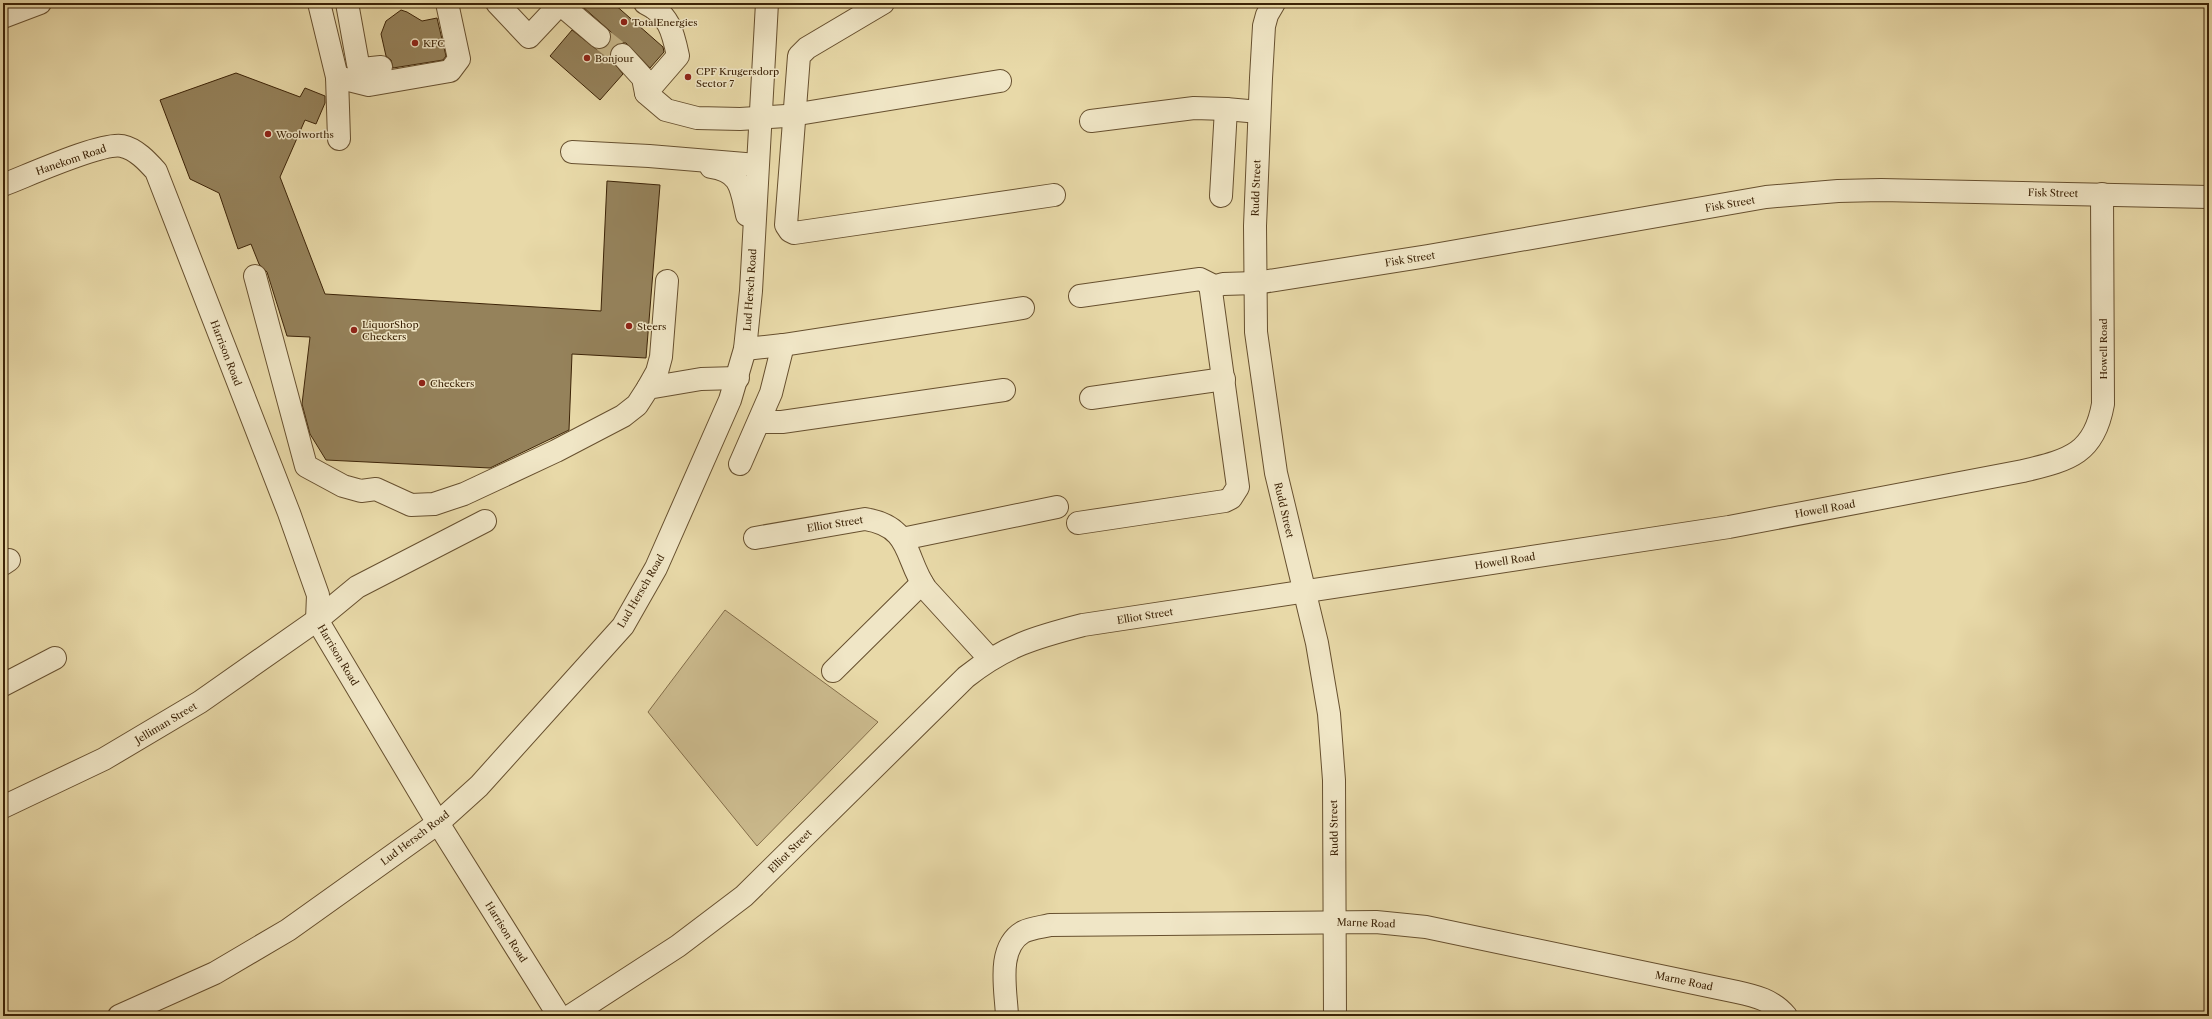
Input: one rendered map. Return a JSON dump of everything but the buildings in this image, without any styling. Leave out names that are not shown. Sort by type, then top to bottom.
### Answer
[{"type":"street","points":[[3,17],[40,3]]},
{"type":"street","points":[[347,3],[358,64],[362,69],[381,67]]},
{"type":"street","points":[[337,77],[369,85],[450,71],[459,59],[447,3]]},
{"type":"street","points":[[497,3],[529,36],[559,4],[599,37]]},
{"type":"street","points":[[645,3],[655,8],[672,27],[678,56],[646,92]]},
{"type":"street","name":"Lud Hersch Road","points":[[119,1016],[215,973],[288,930],[438,823],[478,786],[623,626],[656,568],[738,378],[745,349],[751,291],[757,157],[767,3]]},
{"type":"street","points":[[883,3],[807,48],[799,56],[793,114],[786,225],[790,231],[794,233],[1054,196]]},
{"type":"street","name":"Rudd Street","points":[[1274,3],[1266,15],[1264,26],[1255,226],[1256,332],[1264,398],[1276,473],[1317,643],[1329,714],[1332,753],[1335,1016]]},
{"type":"street","points":[[327,5],[337,77],[339,139]]},
{"type":"street","points":[[622,56],[643,78],[646,92],[666,110],[697,118],[760,117],[793,114],[1000,81]]},
{"type":"street","points":[[1091,121],[1194,108],[1226,108],[1260,112]]},
{"type":"street","points":[[1221,196],[1226,108]]},
{"type":"street","name":"Hanekom Road","points":[[3,184],[105,146],[127,147],[142,157],[156,171]]},
{"type":"street","points":[[572,152],[649,156],[757,157]]},
{"type":"street","points":[[649,156],[720,168],[729,172],[738,180],[741,189],[753,246]]},
{"type":"street","name":"Harrison Road","points":[[156,171],[289,513],[318,595],[317,620],[438,823],[559,1016]]},
{"type":"street","name":"Fisk Street","points":[[1212,287],[1223,284],[1256,283],[1428,256],[1773,196],[1838,191],[1881,190],[2209,197]]},
{"type":"street","name":"Howell Road","points":[[1305,591],[1729,527],[2023,471],[2064,461],[2080,451],[2094,435],[2103,404],[2102,194]]},
{"type":"street","points":[[255,276],[306,466],[343,486],[361,491],[376,488],[411,505],[434,504],[464,494],[521,468],[622,416],[637,405],[648,388],[661,361],[667,281]]},
{"type":"street","points":[[1078,523],[1225,501],[1231,498],[1238,488],[1212,287],[1207,281],[1200,279],[1080,296]]},
{"type":"street","points":[[745,349],[783,345],[1023,308]]},
{"type":"street","points":[[740,464],[760,422],[777,373],[783,345]]},
{"type":"street","points":[[648,388],[701,378],[738,378]]},
{"type":"street","points":[[1091,398],[1224,379]]},
{"type":"street","points":[[760,422],[782,422],[1004,390]]},
{"type":"street","points":[[902,539],[1058,507]]},
{"type":"street","name":"Elliot Street","points":[[755,538],[865,518],[876,521],[893,530],[902,539],[911,554],[918,577],[922,583],[990,660]]},
{"type":"street","name":"Jelliman Street","points":[[3,807],[104,759],[200,702],[317,620],[357,587],[485,521]]},
{"type":"street","points":[[833,671],[922,583]]},
{"type":"street","name":"Elliot Street","points":[[570,1016],[678,946],[744,896],[966,678],[990,660],[1038,636],[1084,625],[1305,591]]},
{"type":"street","points":[[3,685],[55,658]]},
{"type":"street","name":"Marne Road","points":[[1007,1016],[1006,956],[1017,938],[1023,932],[1033,929],[1050,925],[1335,922],[1376,922],[1450,931],[1758,997],[1772,1003],[1786,1016]]},
{"type":"shaded area","points":[[725,610],[878,722],[757,846],[648,712]]},
{"type":"tunnel","points":[[599,37],[622,55]]},
{"type":"place","name":"TotalEnergies","points":[[624,22]]},
{"type":"place","name":"KFC","points":[[415,43]]},
{"type":"place","name":"Bonjour","points":[[587,58]]},
{"type":"place","name":"CPF Krugersdorp Sector 7","points":[[688,77]]},
{"type":"place","name":"Woolworths","points":[[268,134]]},
{"type":"place","name":"Steers","points":[[629,326]]},
{"type":"place","name":"LiquorShop Checkers","points":[[354,330]]},
{"type":"place","name":"Checkers","points":[[422,383]]}]
